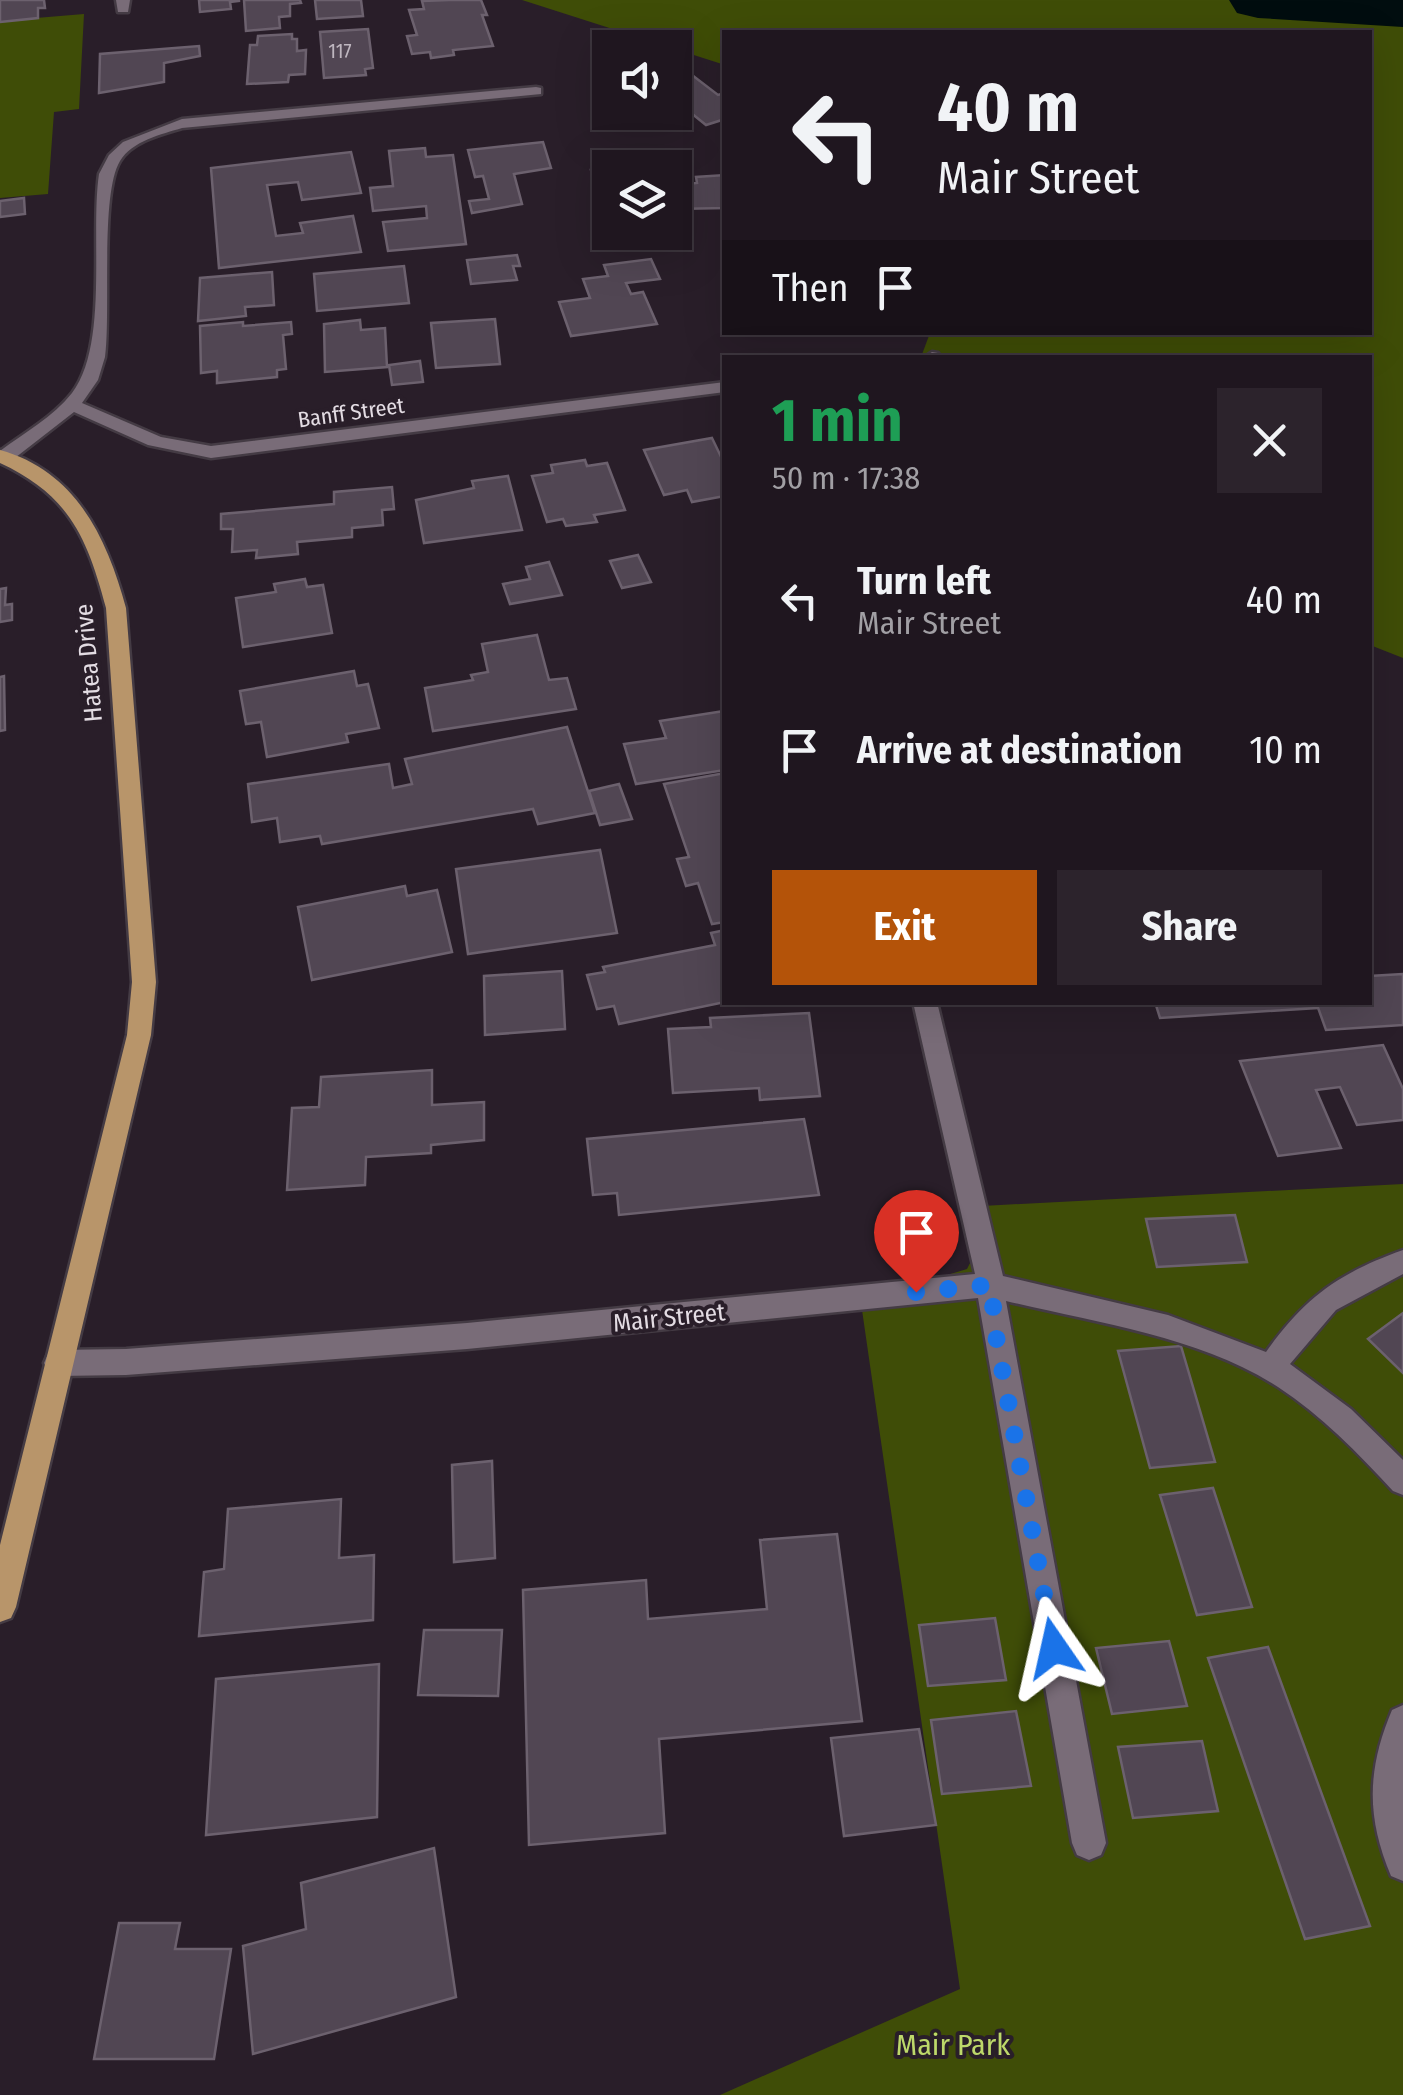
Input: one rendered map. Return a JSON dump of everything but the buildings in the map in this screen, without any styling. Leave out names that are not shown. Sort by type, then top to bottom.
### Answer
[{"type":"main road","name":"Hatea Drive","points":[[0,1607],[7,1549],[58,1363],[139,1035],[144,982],[116,608],[108,574],[78,508],[42,478],[2,457]]},
{"type":"street","name":"Hatea Drive","points":[[2,457],[72,405],[92,375],[100,342],[107,170],[127,146],[160,129],[182,124],[536,90]]},
{"type":"street","name":"Banff Street","points":[[72,405],[107,417],[151,443],[211,452],[722,387]]},
{"type":"street","points":[[925,1005],[991,1285],[996,1336],[1090,1843]]},
{"type":"street","points":[[1271,1368],[1324,1300],[1364,1277],[1403,1262]]},
{"type":"street","name":"Mair Street","points":[[58,1363],[126,1362],[467,1336],[991,1285]]},
{"type":"street","points":[[991,1285],[1208,1341],[1271,1368],[1321,1404],[1403,1480]]},
{"type":"street","points":[[1403,1721],[1389,1764],[1386,1793],[1388,1824],[1403,1864]]},
{"type":"green space","points":[[522,0],[1403,0],[1403,658],[1372,646],[1372,355],[922,355],[929,335],[1372,335],[1372,30],[722,30],[722,64],[692,54],[692,30],[616,30]]},
{"type":"green space","points":[[84,14],[79,109],[54,112],[48,194],[0,198],[0,21]]},
{"type":"green space","name":"Mair Park","points":[[1403,1184],[1403,2095],[720,2095],[960,1989],[860,1296],[901,1289],[967,1269],[976,1251],[982,1206]]},
{"type":"waterway","points":[[1258,0],[1403,9]]},
{"type":"route","points":[[916,1292],[991,1285],[996,1336],[1054,1648]]}]
